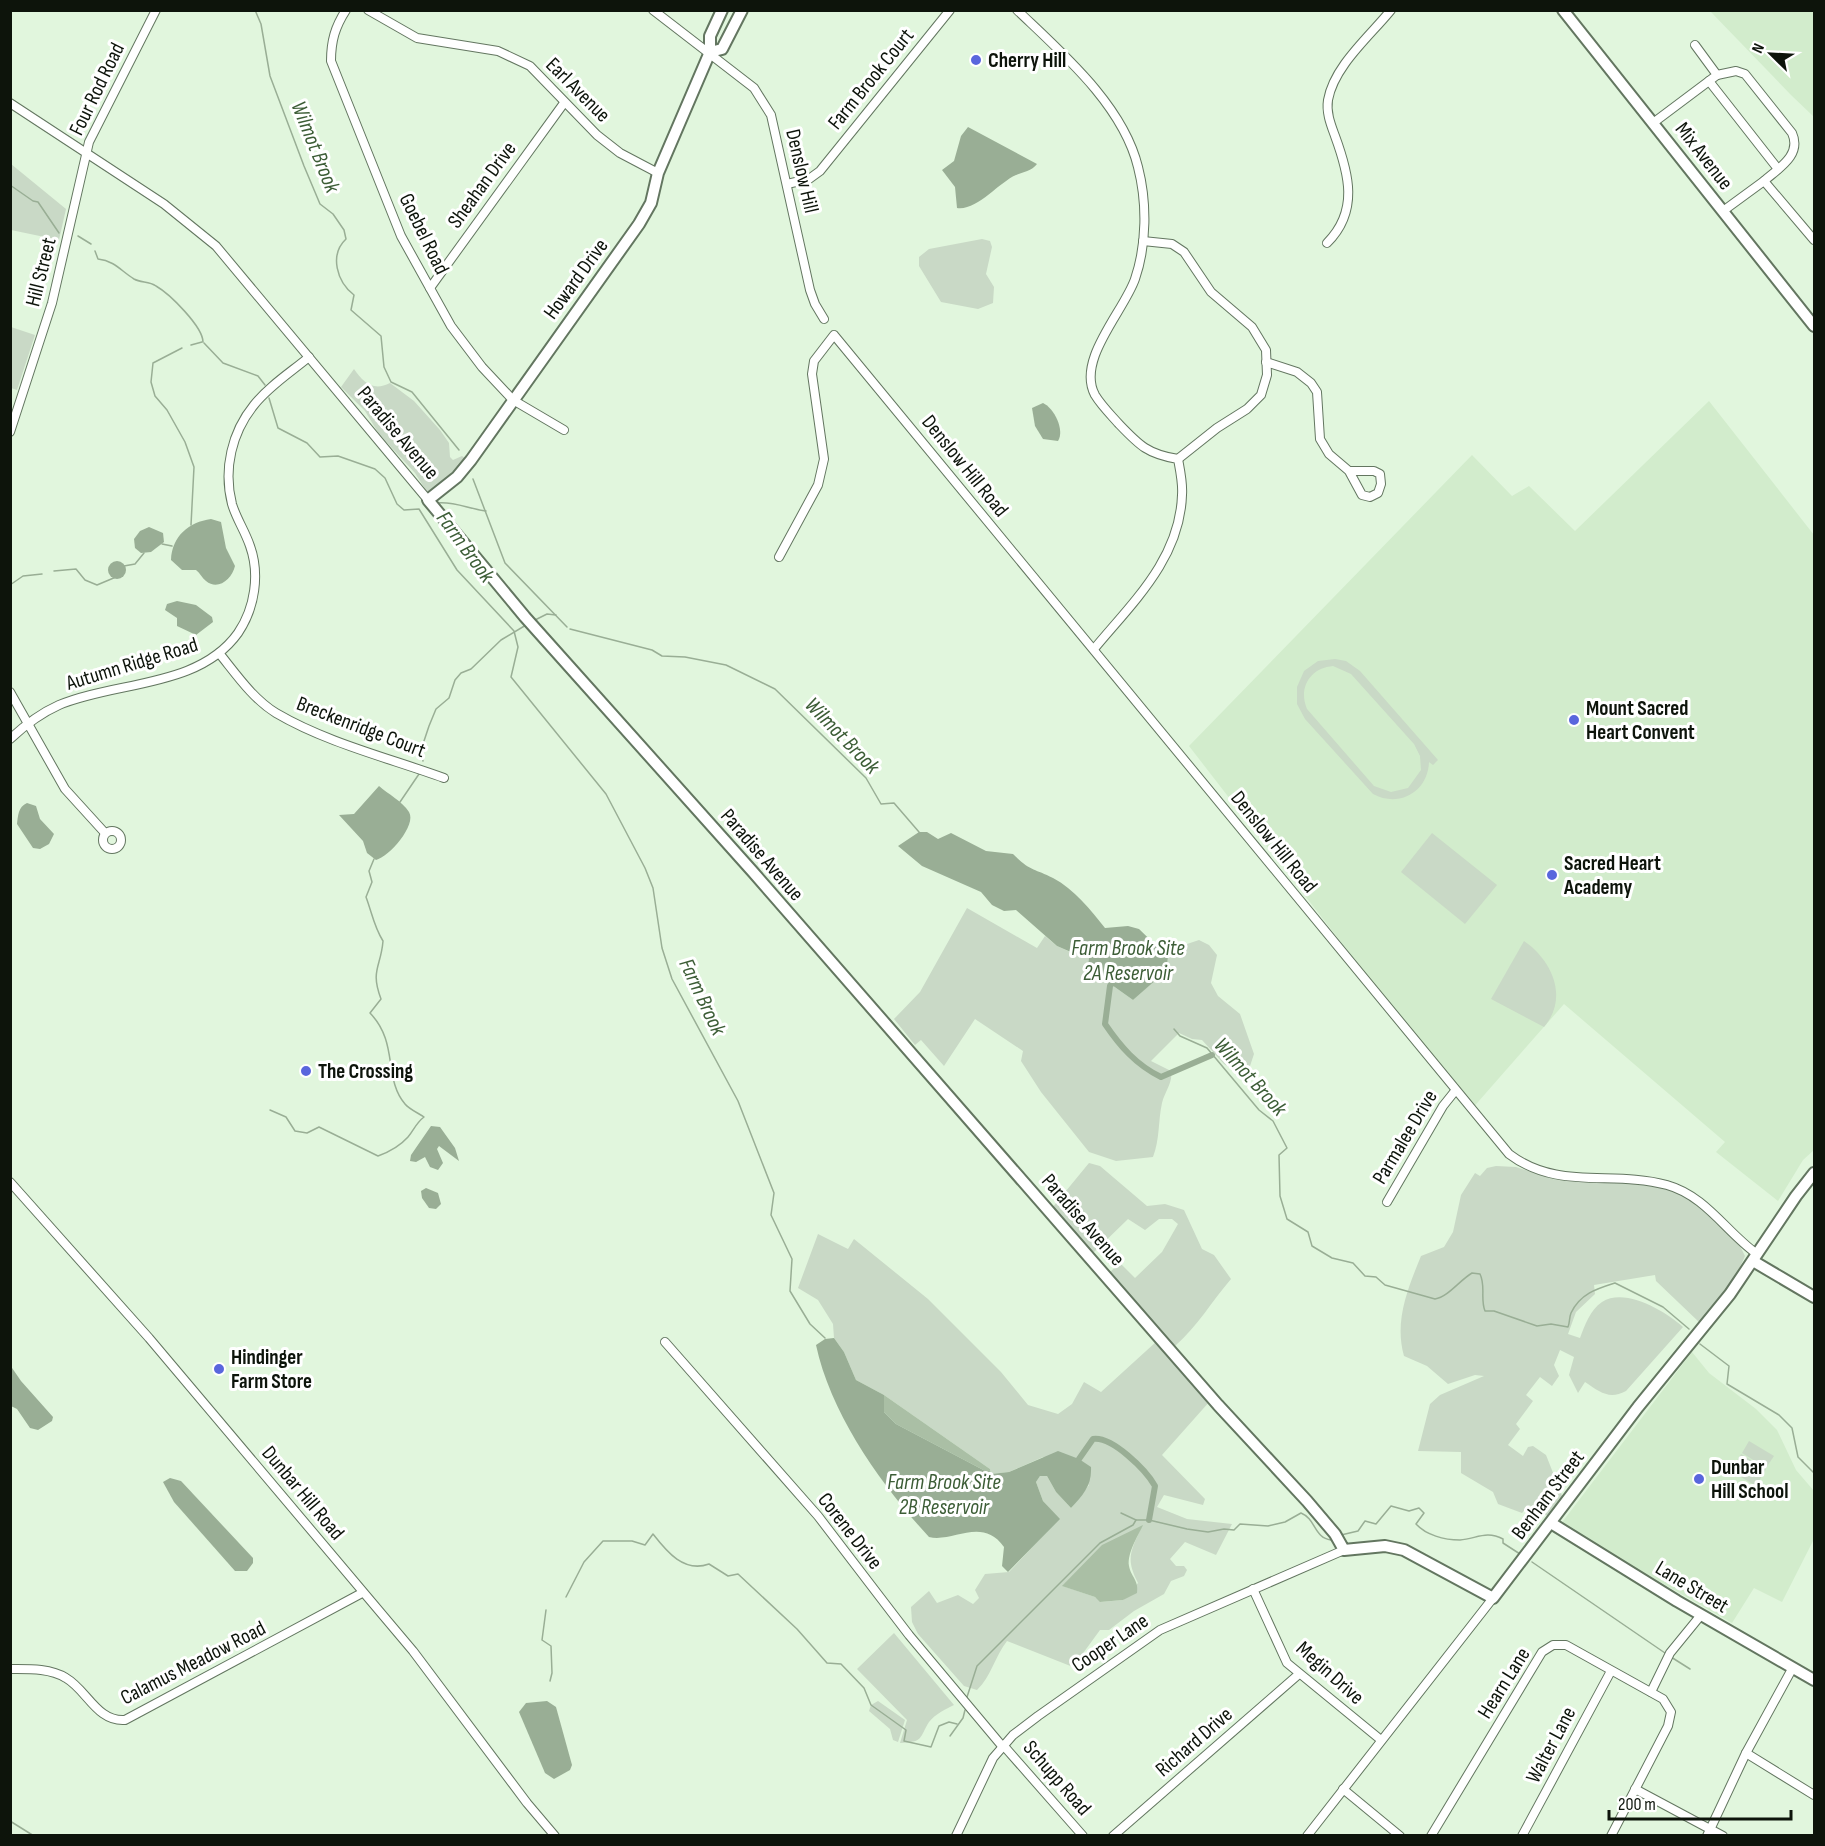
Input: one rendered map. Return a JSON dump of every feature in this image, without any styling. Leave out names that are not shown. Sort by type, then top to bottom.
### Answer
[{"type":"street","name":"Four Rod Road","points":[[87,152],[92,134],[156,10]]},
{"type":"street","name":"Goebel Road","points":[[346,10],[338,22],[331,41],[331,61],[402,236],[429,288],[457,334],[482,367],[513,400],[564,430]]},
{"type":"street","name":"Earl Avenue","points":[[368,10],[417,38],[498,51],[530,66],[597,135],[620,153],[658,173]]},
{"type":"street","name":"Denslow Hill","points":[[653,10],[754,88],[771,115],[810,290],[814,304],[824,319]]},
{"type":"street","name":"Howard Drive","points":[[428,500],[464,469],[639,224],[651,203],[658,173],[710,52],[710,36],[722,10]]},
{"type":"street","name":"Howard Drive","points":[[710,52],[722,49],[742,10]]},
{"type":"street","name":"Farm Brook Court","points":[[787,184],[809,179],[820,171],[950,10]]},
{"type":"street","points":[[1017,10],[1086,78],[1124,133],[1138,165],[1144,207],[1143,241],[1135,279],[1097,350],[1090,376],[1094,394],[1142,448],[1158,455],[1178,459],[1217,428],[1247,409],[1261,394],[1267,375],[1266,350],[1252,327],[1211,292],[1184,252],[1172,244],[1143,241]]},
{"type":"street","points":[[1327,243],[1343,221],[1350,193],[1346,167],[1329,122],[1328,99],[1333,82],[1392,10]]},
{"type":"street","name":"Mix Avenue","points":[[1563,10],[1815,326]]},
{"type":"street","points":[[1695,45],[1717,75]]},
{"type":"street","points":[[1653,123],[1717,75],[1736,71],[1745,74],[1792,133],[1795,140],[1793,152],[1779,169],[1723,211]]},
{"type":"street","points":[[1709,81],[1779,169]]},
{"type":"street","name":"Paradise Avenue","points":[[10,103],[87,152],[204,234],[231,262],[545,640],[729,845],[1218,1405],[1313,1507],[1344,1550]]},
{"type":"street","name":"Sheahan Drive","points":[[429,288],[564,103]]},
{"type":"street","name":"Hill Street","points":[[10,432],[52,303],[87,152]]},
{"type":"street","points":[[1764,181],[1815,240]]},
{"type":"street","name":"Denslow Hill Road","points":[[779,558],[818,485],[824,459],[812,374],[814,362],[834,336],[1509,1154],[1534,1171],[1558,1176],[1640,1180],[1670,1185],[1707,1207],[1755,1258]]},
{"type":"street","name":"Autumn Ridge Road","points":[[10,739],[28,723],[61,705],[192,668],[219,653],[236,635],[246,619],[255,580],[250,548],[232,505],[229,487],[232,446],[241,425],[259,398],[309,357]]},
{"type":"street","points":[[1266,362],[1297,372],[1311,383],[1317,392],[1320,439],[1329,454],[1349,471],[1362,495],[1370,497],[1378,493],[1381,484],[1380,474],[1374,471],[1349,471]]},
{"type":"street","points":[[1094,650],[1163,564],[1175,537],[1183,493],[1178,459]]},
{"type":"street","name":"Breckenridge Court","points":[[219,653],[246,687],[275,712],[316,732],[444,778]]},
{"type":"street","points":[[10,692],[65,789],[105,833]]},
{"type":"street","name":"Parmalee Drive","points":[[1387,1202],[1443,1106],[1455,1091]]},
{"type":"street","name":"Benham Street","points":[[1307,1836],[1755,1258],[1796,1196],[1815,1173]]},
{"type":"street","name":"Dunbar Hill Road","points":[[10,1182],[188,1384],[428,1670],[555,1836]]},
{"type":"street","points":[[1755,1258],[1815,1297]]},
{"type":"street","name":"Corene Drive","points":[[665,1342],[818,1516],[909,1635],[1003,1745]]},
{"type":"street","name":"Lane Street","points":[[1551,1523],[1701,1615],[1792,1669],[1815,1680]]},
{"type":"street","points":[[1344,1550],[1384,1546],[1404,1550],[1493,1598]]},
{"type":"street","name":"Cooper Lane","points":[[956,1836],[988,1767],[1003,1745],[1038,1716],[1144,1640],[1178,1621],[1344,1550]]},
{"type":"street","name":"Megin Drive","points":[[1253,1589],[1280,1652],[1299,1674],[1382,1740]]},
{"type":"street","name":"Calamus Meadow Road","points":[[10,1669],[39,1670],[62,1676],[72,1682],[107,1717],[125,1720],[362,1593]]},
{"type":"street","points":[[1651,1692],[1670,1653],[1701,1615]]},
{"type":"street","name":"Hearn Lane","points":[[1431,1836],[1542,1652],[1552,1645],[1566,1645],[1651,1692],[1663,1700],[1671,1712],[1668,1726],[1635,1789]]},
{"type":"street","points":[[1709,1832],[1746,1753],[1792,1669]]},
{"type":"street","name":"Walter Lane","points":[[1522,1836],[1611,1671]]},
{"type":"street","name":"Richard Drive","points":[[1113,1836],[1299,1674]]},
{"type":"street","name":"Schupp Road","points":[[1003,1745],[1083,1836]]},
{"type":"street","points":[[1746,1753],[1815,1795]]},
{"type":"street","points":[[1343,1789],[1400,1836]]},
{"type":"street","points":[[1611,1836],[1635,1789],[1709,1832],[1723,1836]]},
{"type":"shaded area","points":[[1710,11],[1814,11],[1814,117],[1791,95]]},
{"type":"shaded area","points":[[11,164],[66,209],[59,240],[11,230]]},
{"type":"shaded area","points":[[982,239],[990,241],[992,247],[986,274],[994,287],[993,303],[978,309],[941,302],[919,266],[919,257],[929,249]]},
{"type":"shaded area","points":[[11,327],[35,335],[17,390],[11,388]]},
{"type":"shaded area","points":[[354,369],[369,384],[384,386],[390,383],[414,401],[449,443],[450,457],[453,460],[462,456],[466,459],[430,492],[427,492],[415,473],[379,434],[365,411],[341,387]]},
{"type":"shaded area","name":"Sacred Heart Academy","points":[[1709,401],[1814,535],[1814,1150],[1803,1160],[1778,1201],[1716,1152],[1725,1142],[1564,1004],[1471,1110],[1189,746],[1472,455],[1512,496],[1529,486],[1575,531]]},
{"type":"shaded area","points":[[1335,659],[1346,661],[1360,671],[1438,760],[1433,765],[1429,762],[1427,773],[1418,789],[1402,798],[1393,799],[1373,794],[1305,719],[1297,704],[1297,687],[1304,671],[1318,661]],"holes":[[[1333,666],[1351,674],[1414,744],[1420,756],[1421,770],[1408,788],[1391,792],[1374,786],[1307,709],[1305,687],[1312,675]]]},
{"type":"shaded area","points":[[1432,833],[1497,885],[1465,924],[1401,872]]},
{"type":"shaded area","points":[[967,908],[1037,948],[1045,936],[1057,946],[1079,956],[1091,947],[1088,968],[1133,1000],[1165,971],[1168,957],[1178,947],[1199,940],[1209,945],[1217,955],[1211,983],[1218,996],[1240,1014],[1254,1054],[1250,1066],[1234,1070],[1224,1064],[1202,1040],[1192,1039],[1179,1033],[1151,1061],[1171,1071],[1170,1083],[1162,1103],[1157,1144],[1153,1157],[1116,1161],[1089,1152],[1041,1092],[1021,1061],[1023,1051],[975,1019],[944,1066],[921,1040],[915,1045],[894,1019],[920,992]]},
{"type":"shaded area","points":[[1524,941],[1542,958],[1554,980],[1555,1004],[1544,1027],[1491,999]]},
{"type":"shaded area","points":[[1089,1163],[1100,1166],[1147,1206],[1165,1204],[1184,1210],[1202,1249],[1214,1255],[1231,1279],[1175,1346],[1110,1272],[1120,1263],[1135,1278],[1162,1252],[1178,1224],[1172,1219],[1159,1219],[1145,1230],[1128,1219],[1093,1253],[1052,1208]]},
{"type":"shaded area","points":[[1516,1167],[1556,1180],[1654,1184],[1684,1195],[1705,1209],[1740,1246],[1745,1256],[1736,1276],[1700,1323],[1656,1281],[1655,1275],[1594,1285],[1595,1294],[1576,1312],[1568,1334],[1580,1338],[1588,1318],[1598,1305],[1612,1298],[1622,1297],[1645,1303],[1683,1327],[1626,1391],[1620,1394],[1610,1395],[1600,1392],[1585,1382],[1578,1393],[1569,1375],[1574,1357],[1560,1350],[1554,1365],[1559,1376],[1552,1386],[1540,1377],[1526,1395],[1533,1401],[1516,1424],[1520,1429],[1508,1445],[1523,1456],[1528,1447],[1533,1446],[1546,1455],[1563,1498],[1549,1517],[1529,1505],[1522,1513],[1498,1504],[1493,1492],[1461,1473],[1461,1452],[1418,1451],[1430,1404],[1440,1395],[1484,1376],[1475,1375],[1448,1384],[1427,1366],[1404,1356],[1401,1343],[1404,1305],[1421,1256],[1444,1247],[1453,1232],[1461,1195],[1475,1173],[1480,1176],[1487,1168]]},
{"type":"shaded area","points":[[818,1234],[848,1249],[854,1239],[928,1299],[1001,1372],[1028,1405],[1058,1414],[1072,1404],[1084,1382],[1101,1392],[1157,1341],[1210,1401],[1162,1455],[1205,1499],[1203,1505],[1164,1495],[1157,1507],[1187,1519],[1232,1524],[1216,1555],[1185,1542],[1170,1559],[1176,1566],[1184,1566],[1187,1570],[1184,1576],[1171,1581],[1164,1594],[1134,1611],[1109,1630],[1100,1630],[1073,1667],[1007,1641],[982,1685],[977,1690],[964,1686],[918,1634],[912,1622],[911,1607],[929,1591],[937,1603],[958,1595],[973,1604],[979,1598],[975,1590],[985,1574],[1009,1572],[1059,1519],[1043,1501],[1036,1482],[1040,1476],[1047,1476],[1056,1492],[1071,1508],[1089,1485],[1043,1457],[1009,1472],[991,1474],[990,1469],[884,1395],[856,1380],[844,1352],[834,1338],[833,1324],[818,1300],[798,1288]],"holes":[[[1142,1526],[1131,1554],[1132,1567],[1138,1583],[1123,1600],[1101,1602],[1095,1597],[1063,1586]]]},
{"type":"shaded area","name":"Dunbar Hill School","points":[[1692,1352],[1709,1373],[1756,1409],[1777,1430],[1796,1470],[1814,1491],[1814,1539],[1782,1602],[1754,1588],[1732,1623],[1560,1525]]},
{"type":"shaded area","points":[[884,1395],[990,1469],[991,1474],[896,1424],[884,1412]]},
{"type":"shaded area","points":[[1749,1441],[1774,1456],[1766,1468],[1742,1453]]},
{"type":"shaded area","points":[[1741,1454],[1766,1469],[1756,1486],[1731,1471]]},
{"type":"shaded area","points":[[1143,1525],[1133,1545],[1129,1561],[1130,1570],[1137,1585],[1137,1593],[1123,1600],[1100,1602],[1095,1597],[1062,1586],[1102,1545]]},
{"type":"shaded area","points":[[894,1633],[954,1705],[931,1719],[920,1738],[913,1742],[900,1743],[907,1720],[857,1669]]},
{"type":"shaded area","points":[[878,1701],[905,1720],[898,1742],[893,1740],[890,1729],[869,1711],[871,1705]]},
{"type":"water","points":[[968,127],[1037,164],[1030,170],[1009,179],[980,201],[965,208],[957,208],[955,187],[942,170],[954,161],[961,136]]},
{"type":"water","points":[[1043,403],[1051,410],[1059,425],[1058,441],[1043,439],[1035,426],[1032,408]]},
{"type":"water","points":[[211,519],[221,522],[226,548],[235,566],[228,579],[215,585],[206,581],[196,570],[182,570],[171,560],[178,537],[196,523]]},
{"type":"water","points":[[149,527],[163,533],[164,542],[151,552],[141,553],[135,548],[134,539],[140,531]]},
{"type":"water","points":[[117,561],[123,564],[126,570],[123,576],[117,579],[111,576],[108,570],[111,564]]},
{"type":"water","points":[[177,601],[196,605],[212,617],[213,622],[196,635],[177,626],[177,618],[165,610],[167,604]]},
{"type":"water","points":[[379,786],[403,804],[410,818],[406,832],[400,840],[388,853],[376,860],[367,853],[363,841],[339,815],[354,814]]},
{"type":"water","points":[[27,803],[36,806],[40,819],[54,834],[49,844],[40,849],[33,848],[17,824],[20,809]]},
{"type":"water","name":"Farm Brook Site 2A Reservoir","points":[[919,832],[927,832],[938,839],[951,833],[986,851],[1013,854],[1029,867],[1068,888],[1105,928],[1128,926],[1139,929],[1168,957],[1166,971],[1133,1000],[1088,968],[1090,948],[1080,956],[1057,946],[1016,910],[1004,911],[992,905],[981,892],[922,866],[898,846]]},
{"type":"water","points":[[431,1126],[440,1127],[455,1148],[459,1161],[439,1146],[437,1149],[443,1163],[438,1170],[430,1167],[425,1157],[416,1162],[410,1161],[411,1155]]},
{"type":"water","points":[[426,1188],[438,1193],[441,1204],[436,1209],[429,1208],[422,1198],[421,1191]]},
{"type":"water","name":"Farm Brook Site 2B Reservoir","points":[[834,1338],[844,1352],[856,1380],[884,1395],[884,1412],[896,1424],[991,1474],[1009,1472],[1058,1451],[1079,1459],[1091,1467],[1086,1490],[1071,1508],[1056,1492],[1047,1476],[1040,1476],[1036,1482],[1043,1501],[1060,1519],[1008,1572],[1002,1566],[1004,1547],[986,1533],[929,1537],[877,1472],[846,1423],[833,1397],[816,1345],[825,1339]]},
{"type":"water","points":[[10,1365],[53,1417],[52,1421],[38,1430],[30,1428],[17,1409],[11,1406]]},
{"type":"water","points":[[170,1478],[181,1481],[253,1558],[253,1563],[247,1571],[235,1571],[174,1502],[163,1482]]},
{"type":"water","points":[[547,1701],[556,1707],[572,1765],[570,1770],[554,1779],[545,1773],[519,1712],[526,1703]]},
{"type":"waterway","name":"Wilmot Brook","points":[[255,10],[261,24],[270,76],[304,166],[320,204],[333,214],[344,230],[346,239],[338,253],[337,268],[343,283],[354,295],[351,310],[381,336],[384,367],[391,382],[412,392],[459,450]]},
{"type":"waterway","points":[[10,185],[38,202],[59,233]]},
{"type":"waterway","points":[[78,236],[91,244]]},
{"type":"waterway","points":[[95,251],[98,259],[113,264],[129,276],[153,284],[162,290],[185,311],[198,328],[203,342]]},
{"type":"waterway","points":[[191,345],[202,342]]},
{"type":"waterway","name":"Farm Brook","points":[[204,343],[223,363],[258,376],[265,385]]},
{"type":"waterway","points":[[182,348],[153,363],[151,382],[155,396],[167,410],[185,442],[194,467],[191,525]]},
{"type":"waterway","name":"Farm Brook","points":[[269,398],[278,428],[307,443],[320,457],[338,456],[375,469],[385,478],[397,504],[404,510],[419,509],[457,570],[514,631],[518,647],[511,677],[606,794],[645,868],[653,888],[662,948],[672,979],[738,1101],[774,1193],[771,1215],[792,1259],[790,1291],[810,1324],[825,1338]]},
{"type":"waterway","name":"Wilmot Brook","points":[[473,479],[505,563],[567,627]]},
{"type":"waterway","points":[[437,503],[449,503],[486,511]]},
{"type":"waterway","points":[[162,544],[172,546]]},
{"type":"waterway","points":[[124,566],[135,564],[144,553]]},
{"type":"waterway","points":[[54,571],[76,569],[85,580],[97,585],[116,577]]},
{"type":"waterway","points":[[10,585],[23,576],[42,574]]},
{"type":"waterway","points":[[535,620],[547,614],[556,615]]},
{"type":"waterway","points":[[423,761],[421,750],[429,726],[436,709],[449,698],[455,680],[461,673],[471,669],[501,640],[526,625]]},
{"type":"waterway","name":"Wilmot Brook","points":[[570,629],[652,650],[662,656],[685,657],[726,665],[775,689],[866,778],[881,804],[894,803],[919,832]]},
{"type":"waterway","points":[[400,802],[419,774]]},
{"type":"waterway","points":[[270,1110],[286,1117],[295,1131],[307,1133],[319,1127],[378,1156],[401,1143],[424,1117],[407,1106],[398,1094],[385,1036],[370,1013],[381,999],[376,975],[383,941],[366,897],[372,882],[369,871],[374,859]]},
{"type":"waterway","points":[[1114,980],[1110,986],[1105,1024],[1136,1061],[1161,1077],[1212,1055]]},
{"type":"waterway","name":"Wilmot Brook","points":[[1174,1029],[1180,1036],[1207,1048],[1259,1110],[1273,1121],[1287,1148],[1279,1155],[1280,1196],[1287,1219],[1308,1232],[1312,1246],[1332,1258],[1353,1263],[1365,1276],[1376,1277],[1385,1285],[1435,1299],[1445,1295],[1472,1273],[1480,1274],[1485,1311],[1494,1311],[1537,1326],[1551,1324],[1568,1327],[1571,1313],[1579,1301],[1595,1290],[1615,1283],[1663,1307],[1689,1329]]},
{"type":"waterway","name":"Wilmot Brook","points":[[1700,1344],[1729,1366],[1727,1384],[1779,1415],[1792,1428],[1798,1457],[1814,1473]]},
{"type":"waterway","points":[[1079,1459],[1093,1439],[1109,1443],[1128,1455],[1155,1486],[1149,1520]]},
{"type":"waterway","points":[[1341,1535],[1358,1531],[1365,1521],[1376,1524],[1391,1506],[1409,1511],[1419,1508],[1424,1513],[1416,1524],[1430,1534],[1460,1540],[1486,1535],[1497,1536],[1503,1539],[1503,1543],[1520,1554]]},
{"type":"waterway","name":"Farm Brook","points":[[1121,1513],[1136,1520],[1149,1520],[1208,1532],[1234,1530],[1240,1524],[1268,1526],[1285,1522],[1301,1513],[1310,1519],[1321,1536],[1331,1540]]},
{"type":"waterway","points":[[967,1697],[977,1666],[1100,1543],[1133,1525],[1136,1520]]},
{"type":"waterway","points":[[566,1597],[584,1562],[603,1541],[632,1541],[645,1545],[653,1534],[670,1554],[684,1563],[692,1566],[709,1564],[728,1576],[738,1574],[797,1629],[827,1663],[841,1664],[864,1688],[871,1705],[906,1730],[904,1741],[931,1747],[939,1726],[949,1722],[957,1724]]},
{"type":"waterway","points":[[1532,1562],[1665,1653]]},
{"type":"waterway","points":[[546,1610],[542,1640],[551,1646],[550,1681]]},
{"type":"waterway","points":[[1671,1657],[1690,1669]]},
{"type":"waterway","points":[[950,1736],[963,1718],[965,1710]]},
{"type":"waterway","points":[[10,1821],[34,1836]]},
{"type":"place","name":"Cherry Hill","points":[[976,60]]},
{"type":"place","name":"Mount Sacred Heart Convent","points":[[1574,720]]},
{"type":"place","name":"Sacred Heart Academy","points":[[1552,875]]},
{"type":"place","name":"The Crossing","points":[[306,1071]]},
{"type":"place","name":"Hindinger Farm Store","points":[[219,1369]]},
{"type":"place","name":"Dunbar Hill School","points":[[1699,1479]]}]
